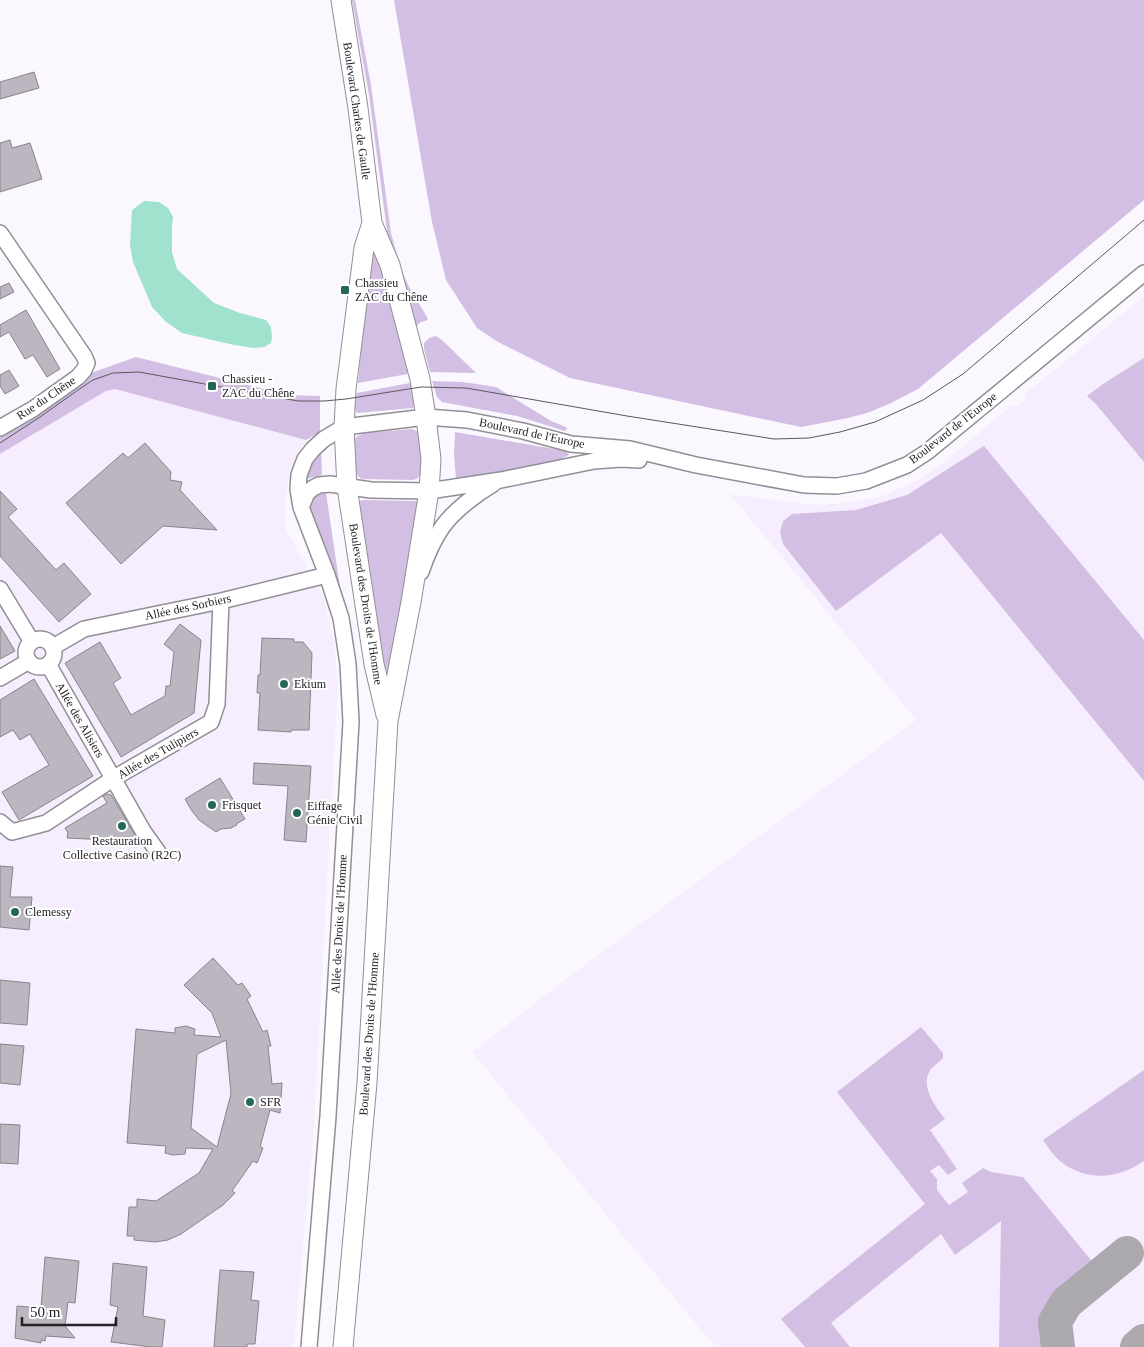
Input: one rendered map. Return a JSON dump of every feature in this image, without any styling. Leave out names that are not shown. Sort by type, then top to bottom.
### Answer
[{"type":"main road","name":"Boulevard Charles de Gaulle","points":[[341,0],[358,108],[372,223],[390,265],[422,387],[431,459],[429,491]]},
{"type":"main road","name":"Boulevard Charles de Gaulle","points":[[344,427],[346,389],[364,248],[372,223]]},
{"type":"main road","name":"Boulevard des Droits de l'Homme","points":[[344,427],[347,487],[374,664],[388,721]]},
{"type":"main road","name":"Boulevard des Droits de l'Homme","points":[[343,1347],[367,1083],[388,721],[429,491]]},
{"type":"street","points":[[0,233],[5,250]]},
{"type":"street","name":"Rue du Chêne","points":[[0,428],[78,378],[87,363],[84,356],[5,250]]},
{"type":"street","name":"Boulevard de l'Europe","points":[[344,427],[426,417],[467,420],[523,431],[571,444],[630,449],[696,465],[804,485],[837,486],[866,481],[907,465],[927,452],[1144,273]]},
{"type":"street","name":"Allée des Droits de l'Homme","points":[[309,1347],[328,1116],[351,722],[348,664],[341,618],[301,507],[298,489],[299,475],[305,459],[312,449],[344,427]]},
{"type":"street","name":"Boulevard de l'Europe","points":[[347,487],[371,490],[429,491],[501,480],[594,461],[621,459],[696,465]]},
{"type":"street","name":"Boulevard de l'Europe","points":[[410,602],[426,557],[443,526],[465,504],[501,480]]},
{"type":"street","points":[[301,507],[307,493],[312,488],[330,484],[347,487]]},
{"type":"street","name":"Allée des Sorbiers","points":[[53,647],[84,629],[221,601],[327,575]]},
{"type":"street","points":[[0,589],[32,642]]},
{"type":"street","name":"Allée des Tulipiers","points":[[0,822],[12,832],[46,824],[114,778],[211,722],[217,704],[221,601]]},
{"type":"street","points":[[41,639],[47,641],[53,647],[54,657],[43,667],[32,665],[28,661],[27,649],[32,642],[41,639]]},
{"type":"street","points":[[0,678],[28,661]]},
{"type":"street","name":"Allée des Alisiers","points":[[48,664],[158,852]]},
{"type":"shaded area","points":[[352,0],[355,0],[371,85],[391,233],[401,269],[428,320],[421,322],[415,327],[404,303],[387,231],[369,95]]},
{"type":"shaded area","points":[[394,0],[1144,0],[1144,200],[918,389],[867,413],[801,427],[570,378],[498,342],[477,328],[446,280],[432,222]]},
{"type":"shaded area","points":[[144,201],[159,202],[168,208],[173,217],[172,252],[177,269],[214,303],[266,320],[271,327],[271,343],[264,347],[254,348],[182,333],[165,321],[152,307],[133,262],[130,245],[132,210]]},
{"type":"shaded area","points":[[376,244],[408,374],[358,383],[371,246]]},
{"type":"shaded area","points":[[1144,296],[1144,1347],[715,1347],[472,1052],[566,979],[916,720],[730,494],[819,505],[853,502],[885,495],[916,481],[942,464],[1012,405],[1018,406],[1024,401],[1025,394]]},
{"type":"shaded area","points":[[436,336],[476,373],[430,372],[424,343],[429,338]]},
{"type":"shaded area","points":[[136,357],[288,395],[320,396],[320,432],[306,440],[115,389],[106,391],[0,454],[0,435],[91,373]]},
{"type":"shaded area","points":[[1144,358],[1144,462],[1087,396]]},
{"type":"shaded area","points":[[432,381],[463,382],[496,387],[567,429],[565,431],[517,416],[442,402],[437,397]]},
{"type":"shaded area","points":[[410,383],[415,404],[413,408],[357,413],[355,404],[357,393]]},
{"type":"shaded area","points":[[115,389],[306,440],[290,472],[285,499],[286,530],[323,595],[334,642],[338,683],[313,1139],[294,1347],[0,1347],[0,454],[106,391]]},
{"type":"shaded area","points":[[412,429],[418,432],[421,439],[421,473],[417,479],[362,479],[358,476],[354,461],[356,437],[364,433]]},
{"type":"shaded area","points":[[455,432],[566,451],[569,455],[555,462],[456,479]]},
{"type":"shaded area","points":[[984,446],[1144,640],[1144,781],[941,533],[836,611],[783,544],[780,532],[783,521],[792,514],[856,510],[907,495]]},
{"type":"shaded area","points":[[321,449],[322,475],[303,478],[304,471]]},
{"type":"shaded area","points":[[320,493],[326,493],[341,594],[310,508],[312,498]]},
{"type":"shaded area","points":[[363,500],[418,502],[389,671],[385,669],[359,504]]},
{"type":"shaded area","points":[[921,1027],[943,1053],[943,1058],[931,1069],[927,1082],[930,1095],[945,1119],[930,1130],[957,1169],[948,1175],[939,1165],[930,1171],[937,1179],[937,1190],[949,1205],[968,1192],[962,1183],[983,1168],[991,1172],[1023,1177],[1095,1265],[1045,1308],[1048,1347],[999,1347],[1001,1221],[955,1255],[941,1234],[831,1323],[850,1347],[805,1347],[781,1319],[925,1204],[837,1092]]},
{"type":"shaded area","points":[[1144,1070],[1144,1161],[1124,1172],[1102,1176],[1080,1172],[1057,1159],[1043,1140]]},
{"type":"building","points":[[34,72],[39,88],[0,99],[0,82]]},
{"type":"building","points":[[10,140],[12,148],[30,143],[42,179],[0,192],[0,143]]},
{"type":"building","points":[[9,283],[14,292],[0,299],[0,287]]},
{"type":"building","points":[[26,310],[60,369],[47,377],[33,355],[25,359],[9,332],[0,337],[0,325]]},
{"type":"building","points":[[9,370],[19,386],[5,394],[0,386],[0,375]]},
{"type":"building","points":[[145,443],[171,472],[170,480],[182,482],[180,490],[217,530],[163,526],[121,564],[66,503],[123,453],[128,458]]},
{"type":"building","points":[[0,491],[17,509],[8,517],[56,570],[64,563],[91,594],[59,622],[0,556]]},
{"type":"building","points":[[180,624],[201,640],[194,713],[121,757],[65,663],[100,642],[121,678],[113,683],[131,715],[165,696],[166,686],[170,686],[174,652],[164,644]]},
{"type":"building","points":[[0,626],[15,651],[0,659]]},
{"type":"building","name":"Ekium","points":[[262,638],[294,639],[294,642],[303,642],[312,653],[309,730],[291,730],[291,732],[258,730],[260,693],[257,693]]},
{"type":"building","points":[[34,679],[93,776],[19,820],[2,792],[49,765],[30,734],[20,740],[13,730],[0,737],[0,700]]},
{"type":"building","name":"Eiffage Génie Civil","points":[[254,763],[311,766],[306,842],[284,840],[288,786],[253,784]]},
{"type":"building","name":"Frisquet","points":[[220,778],[245,819],[231,828],[221,829],[216,832],[199,820],[185,799]]},
{"type":"building","points":[[111,795],[140,843],[67,838],[68,833],[65,828],[107,803],[103,796]]},
{"type":"building","name":"Clemessy","points":[[0,866],[13,867],[10,897],[32,897],[29,930],[0,927]]},
{"type":"building","name":"SFR","points":[[213,958],[238,985],[242,983],[251,996],[247,999],[263,1032],[267,1030],[271,1046],[268,1046],[272,1084],[282,1083],[280,1113],[270,1110],[260,1147],[263,1148],[257,1163],[253,1161],[232,1191],[235,1193],[223,1205],[181,1234],[168,1240],[155,1242],[134,1240],[134,1236],[127,1236],[129,1207],[137,1207],[137,1199],[156,1201],[199,1173],[213,1149],[186,1148],[185,1154],[173,1155],[165,1153],[166,1146],[127,1143],[136,1029],[175,1033],[175,1028],[186,1026],[195,1029],[194,1035],[221,1037],[212,1013],[184,985]],"holes":[[[226,1040],[231,1094],[217,1147],[191,1128],[197,1054]]]},
{"type":"building","points":[[0,980],[30,983],[27,1025],[0,1023]]},
{"type":"building","points":[[0,1044],[24,1046],[20,1085],[0,1083]]},
{"type":"building","points":[[0,1124],[20,1125],[18,1164],[0,1163]]},
{"type":"building","points":[[45,1257],[79,1261],[75,1303],[68,1302],[65,1326],[75,1338],[46,1336],[45,1341],[41,1340],[41,1343],[15,1338],[17,1306],[41,1308]]},
{"type":"building","points":[[113,1263],[147,1267],[143,1316],[165,1320],[162,1347],[111,1342],[118,1307],[110,1305]]},
{"type":"building","points":[[220,1270],[254,1272],[251,1300],[259,1301],[255,1344],[247,1344],[247,1347],[214,1347]]},
{"type":"taxiway","points":[[1058,1347],[1055,1322],[1066,1303],[1127,1253]]},
{"type":"taxiway","points":[[1137,1347],[1144,1341]]},
{"type":"tram line","points":[[0,443],[93,380],[113,373],[139,372],[298,401],[346,399],[421,387],[466,388],[774,439],[809,438],[840,432],[875,422],[923,400],[963,374],[1144,220]]},
{"type":"place","name":"Chassieu ZAC du Chêne","points":[[345,290]]},
{"type":"place","name":"Chassieu - ZAC du Chêne","points":[[212,386]]},
{"type":"place","name":"Ekium","points":[[284,684]]},
{"type":"place","name":"Frisquet","points":[[212,805]]},
{"type":"place","name":"Eiffage Génie Civil","points":[[297,813]]},
{"type":"place","name":"Restauration Collective Casino (R2C)","points":[[122,826]]},
{"type":"place","name":"Clemessy","points":[[15,912]]},
{"type":"place","name":"SFR","points":[[250,1102]]}]
